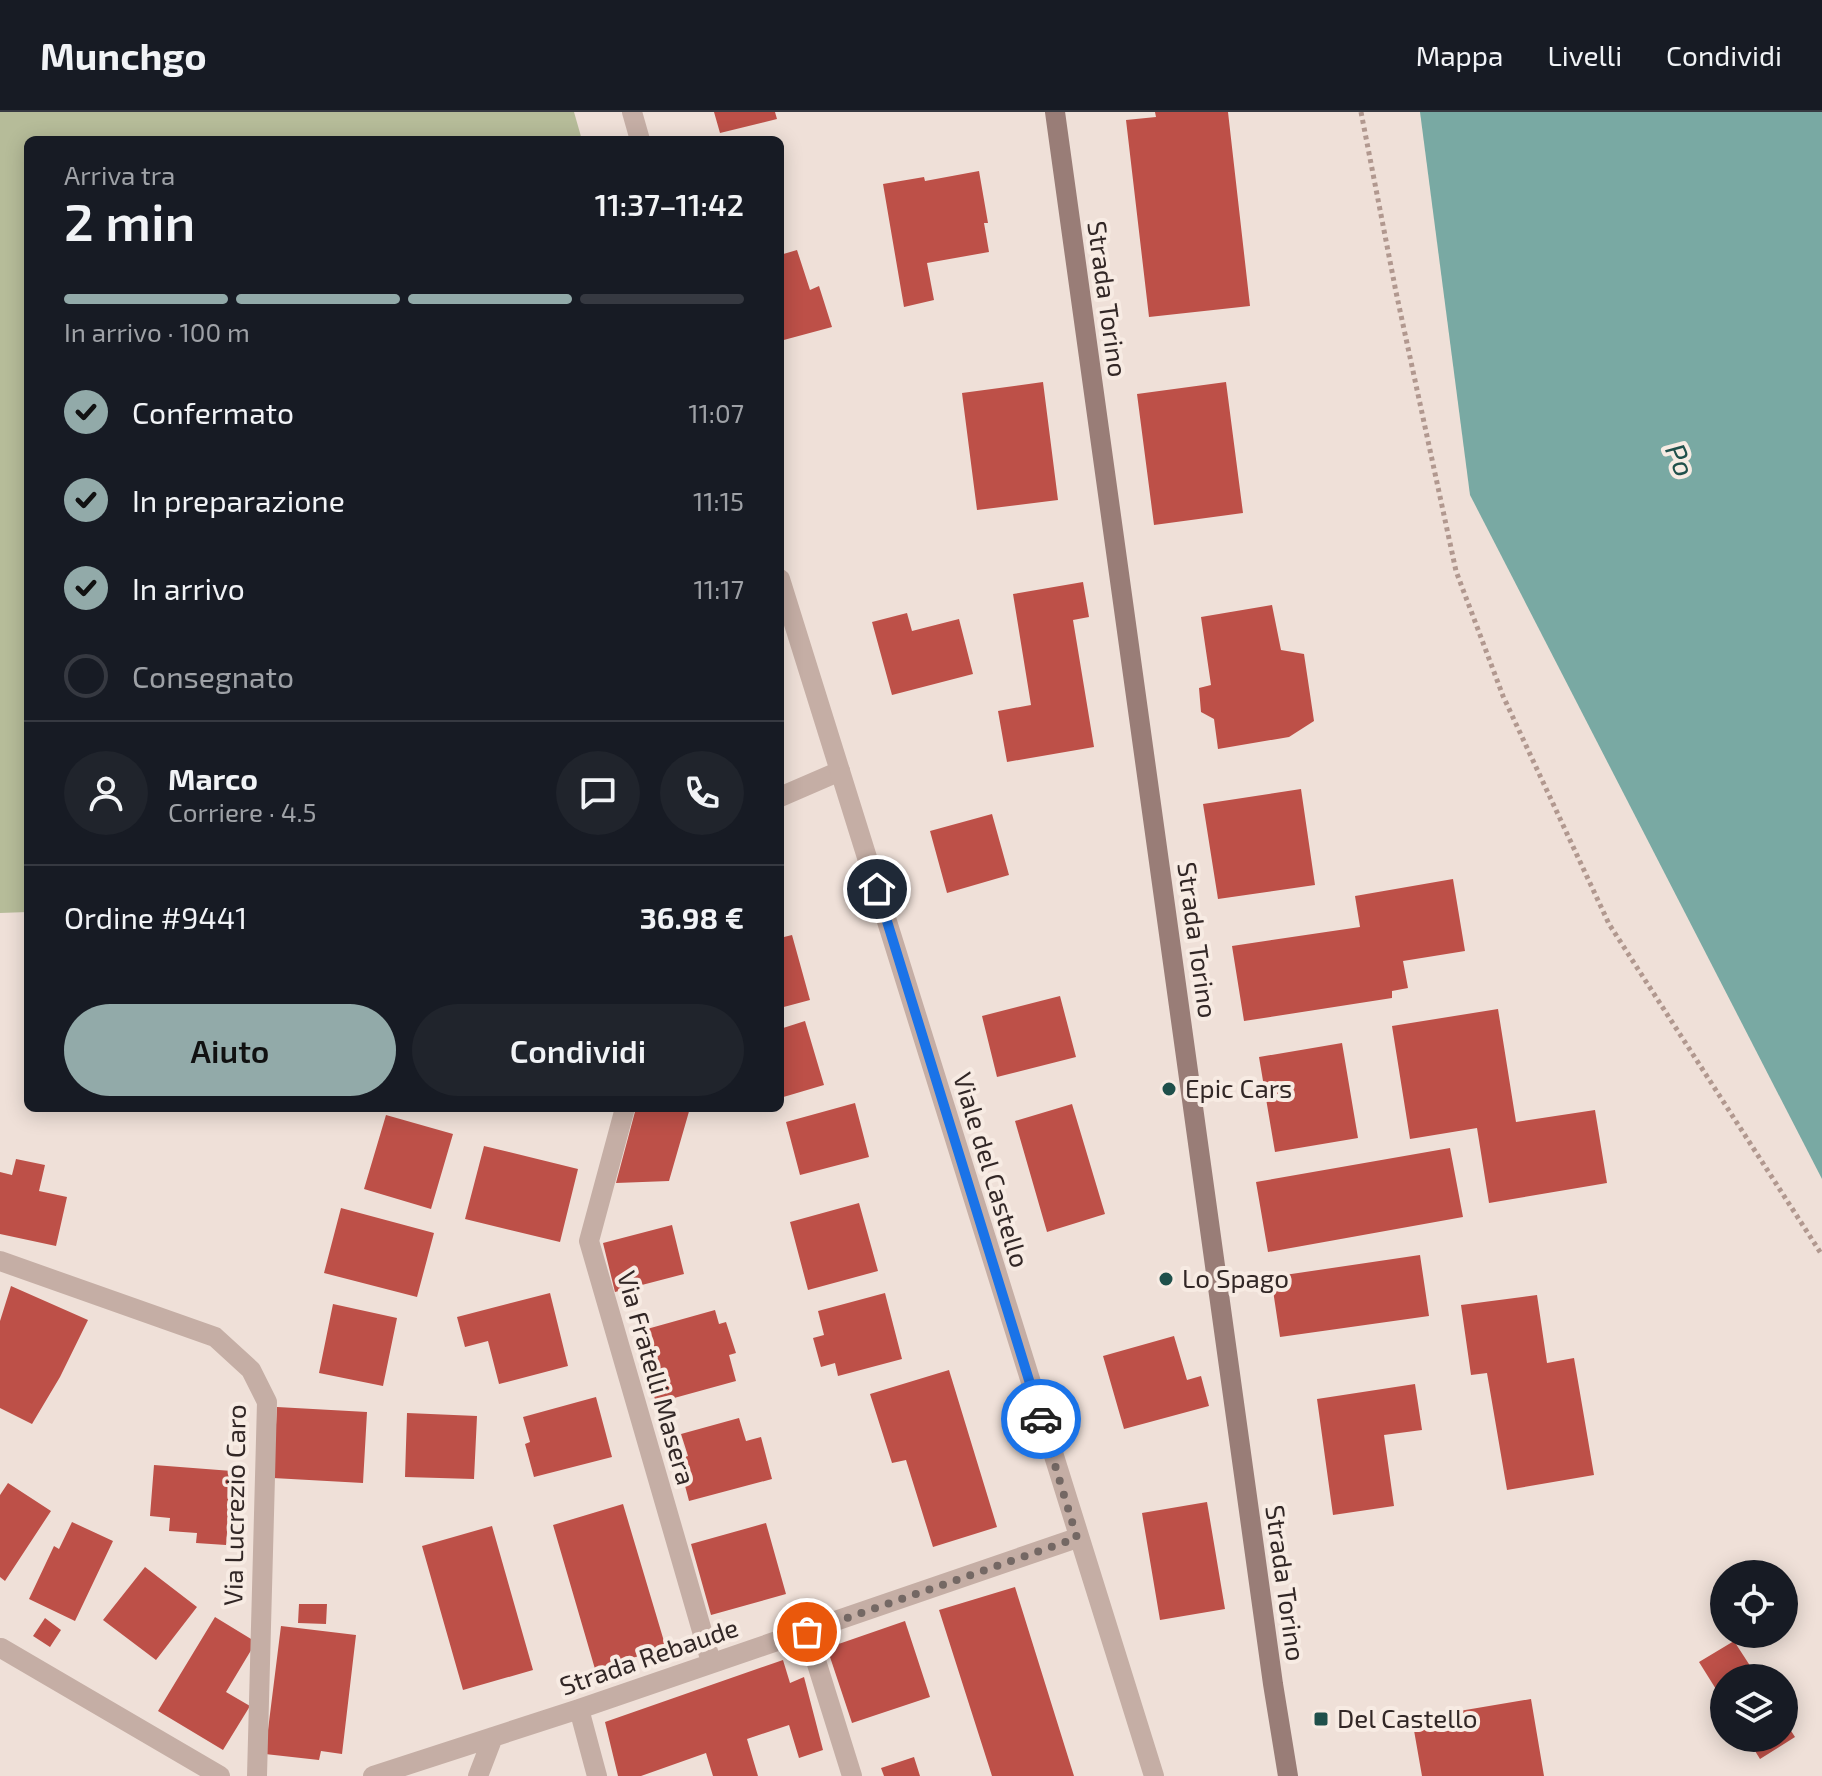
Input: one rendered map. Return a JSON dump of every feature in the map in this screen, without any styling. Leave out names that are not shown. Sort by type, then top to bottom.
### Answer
[{"type":"main road","name":"Strada Torino","points":[[1055,112],[1288,1776]]},
{"type":"street","points":[[632,112],[639,136]]},
{"type":"street","name":"Viale del Castello","points":[[784,592],[1077,1538],[1154,1776]]},
{"type":"street","points":[[784,795],[840,771]]},
{"type":"street","name":"Via Fratelli Masera","points":[[624,1112],[589,1241],[711,1662]]},
{"type":"street","name":"Via Lucrezio Caro","points":[[0,1261],[215,1337],[251,1370],[257,1380],[267,1402],[257,1776]]},
{"type":"street","name":"Strada Rebaude","points":[[373,1776],[807,1632],[1077,1538]]},
{"type":"street","points":[[807,1632],[852,1776]]},
{"type":"street","points":[[1,1648],[220,1776]]},
{"type":"street","points":[[579,1709],[597,1776]]},
{"type":"street","points":[[478,1776],[493,1737]]},
{"type":"path","points":[[1361,112],[1456,571],[1503,696],[1609,924],[1822,1255]]},
{"type":"green space","points":[[0,112],[574,112],[581,136],[24,136],[24,912],[0,913]]},
{"type":"water","name":"Po","points":[[1420,112],[1822,112],[1822,1179],[1470,495]]},
{"type":"building","points":[[714,112],[775,112],[777,119],[720,133]]},
{"type":"building","points":[[1155,112],[1228,112],[1250,306],[1149,317],[1126,120],[1156,117]]},
{"type":"building","points":[[979,171],[988,223],[984,223],[989,252],[927,263],[934,300],[904,307],[883,184],[924,177],[925,181]]},
{"type":"building","points":[[797,250],[810,290],[819,286],[832,327],[784,340],[784,254]]},
{"type":"building","points":[[1043,382],[1058,500],[977,510],[962,393]]},
{"type":"building","points":[[1226,382],[1243,513],[1154,525],[1137,394]]},
{"type":"building","points":[[1083,582],[1089,617],[1073,620],[1094,747],[1007,762],[998,711],[1031,705],[1013,594]]},
{"type":"building","points":[[1272,605],[1281,650],[1304,654],[1314,721],[1289,737],[1218,749],[1214,719],[1201,712],[1199,688],[1211,685],[1201,617]]},
{"type":"building","points":[[907,613],[912,631],[959,619],[973,674],[892,695],[872,622]]},
{"type":"building","points":[[1301,789],[1315,885],[1218,899],[1203,804]]},
{"type":"building","points":[[992,814],[1009,875],[947,893],[930,831]]},
{"type":"building","points":[[1453,879],[1465,951],[1403,961],[1408,988],[1392,991],[1392,998],[1244,1021],[1232,946],[1360,927],[1355,896]]},
{"type":"building","points":[[792,935],[810,1000],[784,1007],[784,937]]},
{"type":"building","points":[[1060,996],[1076,1057],[997,1077],[982,1016]]},
{"type":"building","points":[[1498,1009],[1516,1122],[1595,1110],[1607,1183],[1489,1203],[1477,1128],[1410,1139],[1392,1026]]},
{"type":"building","points":[[805,1021],[824,1085],[784,1097],[784,1028]]},
{"type":"building","points":[[1342,1043],[1358,1138],[1275,1152],[1259,1057]]},
{"type":"building","points":[[855,1103],[869,1157],[800,1175],[786,1122]]},
{"type":"building","points":[[1072,1104],[1105,1214],[1047,1232],[1015,1121]]},
{"type":"building","points":[[635,1112],[689,1112],[669,1181],[616,1183]]},
{"type":"building","points":[[386,1115],[453,1134],[431,1209],[364,1189]]},
{"type":"building","points":[[484,1146],[578,1169],[560,1242],[465,1219]]},
{"type":"building","points":[[1450,1148],[1463,1217],[1268,1252],[1256,1182]]},
{"type":"building","points":[[16,1159],[45,1165],[39,1191],[67,1197],[56,1246],[0,1234],[0,1172],[12,1175]]},
{"type":"building","points":[[859,1203],[878,1271],[808,1290],[790,1222]]},
{"type":"building","points":[[341,1208],[434,1233],[417,1297],[324,1273]]},
{"type":"building","points":[[672,1225],[684,1274],[615,1292],[603,1243]]},
{"type":"building","points":[[1420,1255],[1429,1316],[1280,1337],[1271,1277]]},
{"type":"building","points":[[11,1286],[88,1320],[32,1424],[0,1408],[0,1321]]},
{"type":"building","points":[[550,1293],[568,1366],[499,1384],[488,1341],[465,1347],[457,1317]]},
{"type":"building","points":[[885,1293],[902,1359],[838,1376],[835,1363],[821,1367],[813,1338],[824,1335],[818,1311]]},
{"type":"building","points":[[1537,1295],[1547,1363],[1574,1358],[1594,1475],[1507,1490],[1487,1373],[1471,1375],[1461,1305]]},
{"type":"building","points":[[333,1304],[397,1318],[383,1386],[319,1373]]},
{"type":"building","points":[[715,1310],[719,1324],[726,1322],[736,1353],[729,1355],[736,1381],[656,1403],[640,1346],[651,1343],[647,1329]]},
{"type":"building","points":[[1174,1336],[1187,1380],[1201,1376],[1209,1406],[1124,1429],[1103,1356]]},
{"type":"building","points":[[949,1370],[997,1527],[933,1547],[906,1460],[892,1463],[870,1394]]},
{"type":"building","points":[[1415,1384],[1422,1430],[1384,1435],[1394,1506],[1333,1515],[1317,1399]]},
{"type":"building","points":[[596,1397],[612,1457],[534,1477],[525,1444],[530,1442],[523,1417]]},
{"type":"building","points":[[277,1407],[367,1412],[363,1483],[273,1478]]},
{"type":"building","points":[[407,1413],[477,1416],[474,1479],[405,1477]]},
{"type":"building","points":[[739,1418],[746,1441],[761,1437],[772,1479],[689,1501],[678,1459],[688,1456],[681,1434]]},
{"type":"building","points":[[154,1465],[232,1471],[226,1545],[196,1543],[197,1533],[169,1531],[170,1518],[150,1516]]},
{"type":"building","points":[[8,1483],[51,1511],[5,1581],[0,1577],[0,1495]]},
{"type":"building","points":[[1207,1502],[1225,1609],[1160,1620],[1142,1513]]},
{"type":"building","points":[[623,1504],[666,1648],[595,1669],[553,1525]]},
{"type":"building","points":[[72,1522],[113,1541],[75,1621],[29,1599],[54,1546],[59,1549]]},
{"type":"building","points":[[766,1523],[786,1594],[711,1615],[691,1544]]},
{"type":"building","points":[[492,1526],[533,1670],[463,1690],[422,1546]]},
{"type":"building","points":[[145,1567],[197,1607],[156,1660],[103,1620]]},
{"type":"building","points":[[1015,1587],[1074,1776],[992,1776],[939,1610]]},
{"type":"building","points":[[299,1604],[327,1604],[326,1624],[298,1623]]},
{"type":"building","points":[[215,1617],[256,1642],[226,1692],[250,1706],[223,1750],[158,1711]]},
{"type":"building","points":[[45,1618],[61,1630],[50,1647],[33,1636]]},
{"type":"building","points":[[905,1621],[930,1697],[852,1723],[827,1648]]},
{"type":"building","points":[[281,1626],[356,1635],[342,1754],[321,1751],[319,1760],[265,1754]]},
{"type":"building","points":[[1722,1648],[1739,1648],[1749,1664],[1710,1664],[1710,1680],[1699,1662]]},
{"type":"building","points":[[783,1660],[790,1683],[804,1677],[823,1750],[799,1758],[789,1725],[747,1739],[758,1776],[713,1776],[706,1753],[641,1776],[618,1776],[605,1722]]},
{"type":"building","points":[[1531,1699],[1544,1776],[1422,1776],[1412,1719]]},
{"type":"building","points":[[1756,1752],[1771,1752],[1760,1759]]},
{"type":"building","points":[[914,1757],[920,1776],[884,1776],[881,1768]]},
{"type":"way so far","points":[[807,1632],[1077,1538],[1041,1419]]},
{"type":"place","name":"Epic Cars","points":[[1169,1089]]},
{"type":"place","name":"Lo Spago","points":[[1166,1279]]},
{"type":"place","name":"Del Castello","points":[[1321,1719]]},
{"type":"route","points":[[877,889],[1041,1419]]}]
